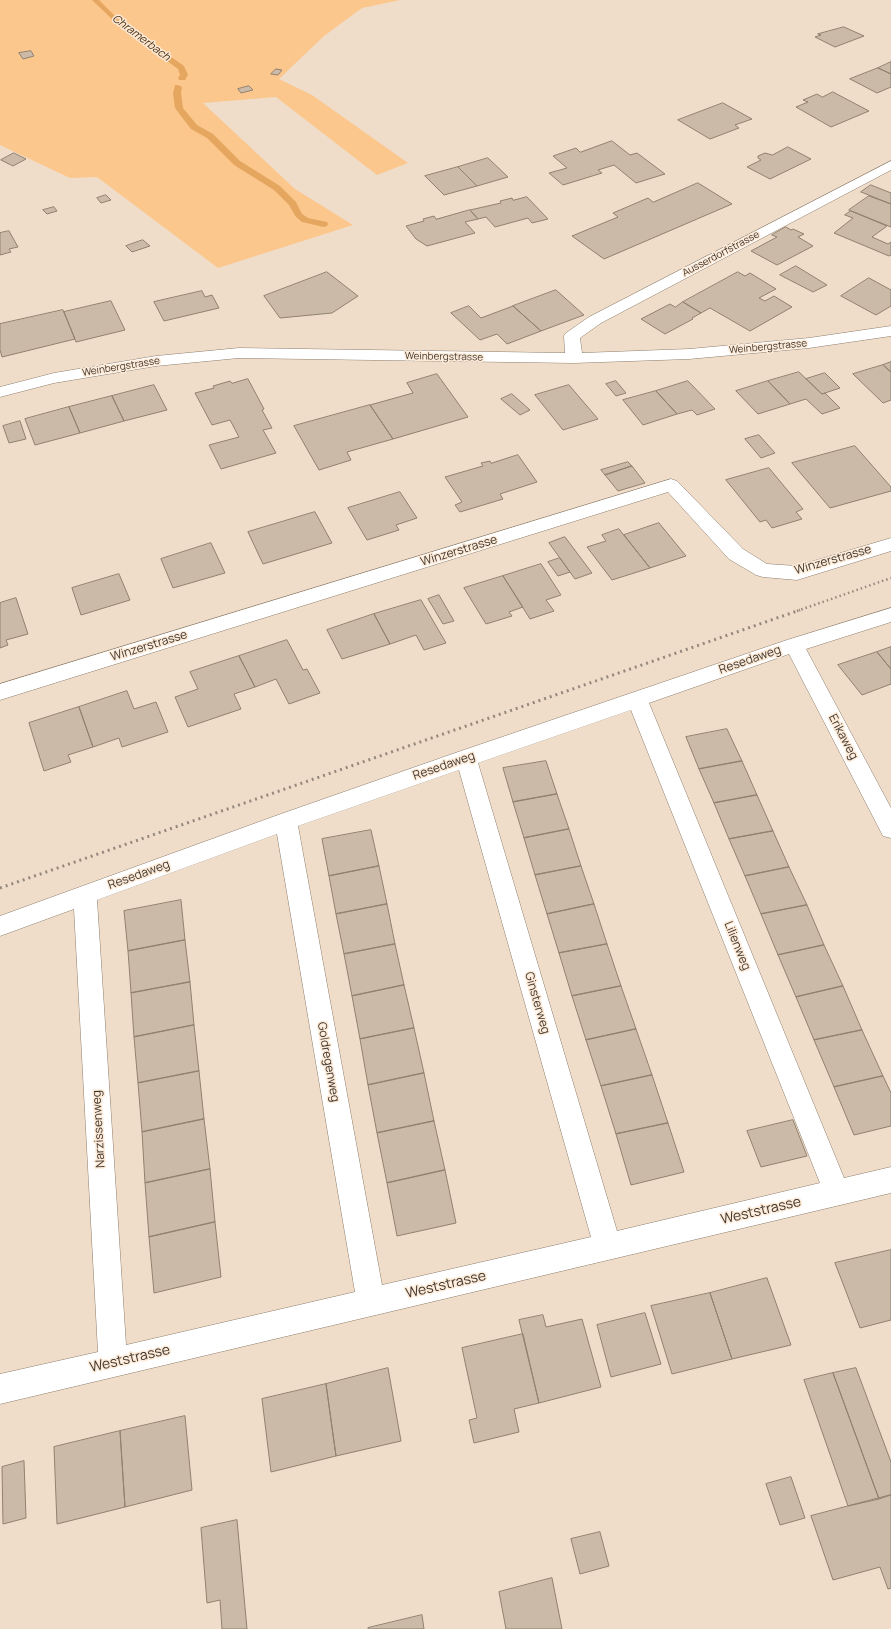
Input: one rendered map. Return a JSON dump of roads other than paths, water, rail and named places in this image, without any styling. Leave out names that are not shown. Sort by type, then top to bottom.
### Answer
[{"type":"street","name":"Ausserdorfstrasse","points":[[574,358],[572,336],[595,320],[891,165]]},
{"type":"street","name":"Weinbergstrasse","points":[[0,392],[54,378],[156,361],[239,353],[574,358],[689,354],[809,343],[891,331]]},
{"type":"street","name":"Winzerstrasse","points":[[0,692],[671,486],[736,554],[762,570],[796,573],[891,544]]},
{"type":"street","name":"Resedaweg","points":[[0,926],[286,821],[466,758],[794,645],[891,615]]},
{"type":"street","name":"Erikaweg","points":[[794,645],[891,829]]},
{"type":"street","name":"Lilienweg","points":[[637,700],[837,1193]]},
{"type":"street","name":"Ginsterweg","points":[[466,758],[608,1247]]},
{"type":"street","name":"Goldregenweg","points":[[286,821],[371,1302]]},
{"type":"street","name":"Narzissenweg","points":[[86,895],[113,1363]]},
{"type":"street","name":"Weststrasse","points":[[0,1389],[891,1180]]},
{"type":"waterway","name":"Chramerbach","points":[[95,0],[118,22],[181,68],[184,75],[182,78]]},
{"type":"waterway","name":"Chramerbach","points":[[178,87],[177,93],[179,108],[194,127],[210,136],[237,163],[277,188],[293,204],[299,215],[305,220],[324,224]]},
{"type":"railway","points":[[797,611],[891,578]]},
{"type":"railway","points":[[0,888],[800,610]]}]
